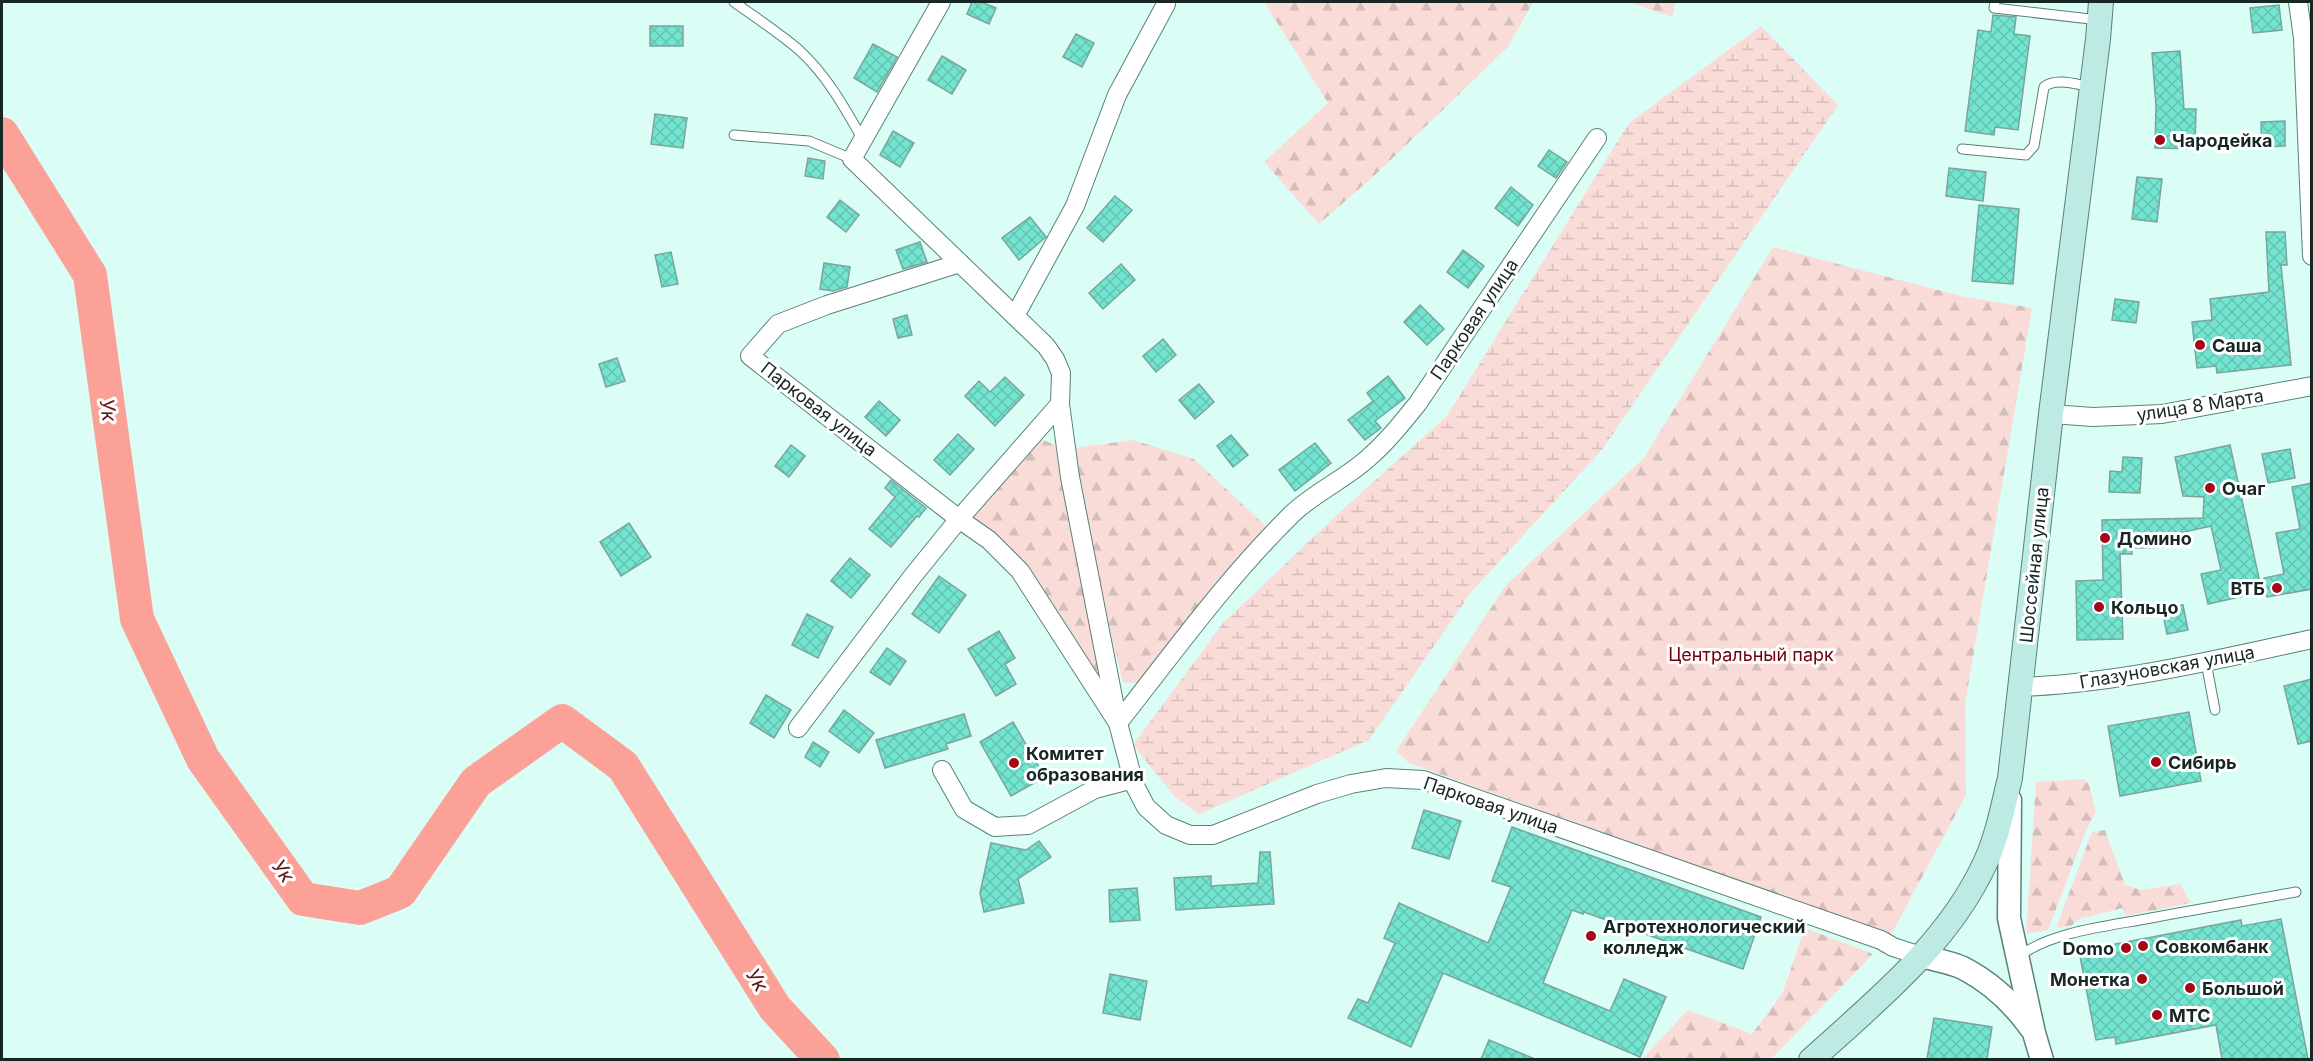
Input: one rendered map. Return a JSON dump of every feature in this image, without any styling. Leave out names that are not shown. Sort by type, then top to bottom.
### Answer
[{"type":"main road","name":"Шоссейная улица","points":[[1811,1059],[1894,986],[1921,956],[1966,897],[1986,863],[1997,834],[2010,778],[2100,11]]},
{"type":"street","points":[[852,159],[941,2]]},
{"type":"street","points":[[2298,2],[2303,38],[2312,256]]},
{"type":"street","points":[[1015,316],[1075,206],[1117,95],[1166,4]]},
{"type":"street","name":"Парковая улица","points":[[1118,723],[1199,617],[1255,552],[1295,511],[1366,460],[1395,431],[1418,403],[1597,138]]},
{"type":"street","name":"Парковая улица","points":[[852,159],[1046,346],[1055,358],[1061,373],[1060,404],[1070,477],[1118,723],[1133,778],[1146,807],[1166,825],[1190,835],[1213,835],[1317,794],[1351,784],[1386,778],[1423,780],[1921,956]]},
{"type":"street","name":"Парковая улица","points":[[960,263],[827,305],[778,324],[750,356],[989,540],[1020,571],[1118,723]]},
{"type":"street","name":"улица 8 Марта","points":[[2051,414],[2093,417],[2162,414],[2312,386]]},
{"type":"street","points":[[798,728],[912,577],[959,519],[1060,404]]},
{"type":"street","name":"Глазуновская улица","points":[[2021,687],[2062,685],[2206,662],[2312,639]]},
{"type":"street","points":[[942,770],[964,808],[995,827],[1028,825],[1095,789],[1133,778]]},
{"type":"street","points":[[2010,778],[2009,918],[2034,1033],[2042,1059]]},
{"type":"street","points":[[1921,956],[1961,967],[1995,988],[2016,1008],[2034,1033]]},
{"type":"lane","points":[[734,2],[799,50],[825,79],[845,107],[863,140]]},
{"type":"lane","points":[[1995,2],[1994,8],[2100,11]]},
{"type":"lane","points":[[1962,148],[2026,155],[2034,146],[2044,87],[2056,82],[2092,87]]},
{"type":"lane","points":[[734,135],[809,141],[852,159]]},
{"type":"lane","points":[[2206,662],[2215,710]]},
{"type":"lane","points":[[2018,956],[2034,945],[2102,927],[2296,892]]},
{"type":"green space","points":[[1264,2],[1533,2],[1508,47],[1375,175],[1319,224],[1264,162],[1328,103]]},
{"type":"green space","points":[[1629,2],[1676,2],[1672,17]]},
{"type":"green space","points":[[1761,26],[1838,105],[1601,451],[1472,591],[1369,740],[1199,814],[1175,797],[1133,745],[1223,623],[1341,511],[1447,416],[1629,123]]},
{"type":"green space","name":"Центральный парк","points":[[1773,247],[1961,296],[2032,308],[1965,704],[1966,795],[1892,933],[1882,934],[1409,763],[1396,751],[1507,584],[1644,458]]},
{"type":"green space","points":[[1040,439],[1059,446],[1102,682],[968,517]]},
{"type":"green space","points":[[1133,440],[1194,459],[1269,529],[1215,583],[1145,682],[1123,683],[1091,548],[1074,448]]},
{"type":"green space","points":[[2084,779],[2089,785],[2096,812],[2086,830],[2048,930],[2026,934],[2036,782]]},
{"type":"green space","points":[[2105,830],[2125,885],[2141,890],[2180,884],[2191,903],[2125,916],[2123,908],[2079,919],[2071,926],[2056,928],[2092,832]]},
{"type":"green space","points":[[1805,928],[1873,954],[1771,1059],[1642,1059],[1688,1010],[1752,1034],[1782,994]]},
{"type":"building","points":[[972,2],[981,2],[996,8],[989,24],[967,14]]},
{"type":"building","points":[[2279,5],[2282,30],[2253,33],[2250,8]]},
{"type":"building","points":[[1993,15],[2016,17],[2014,34],[2030,36],[2018,130],[1995,127],[1994,135],[1965,131],[1978,30],[1991,32]]},
{"type":"building","points":[[650,26],[683,26],[683,46],[650,46]]},
{"type":"building","points":[[1076,34],[1094,43],[1082,67],[1063,57]]},
{"type":"building","points":[[873,44],[897,57],[877,92],[854,78]]},
{"type":"building","points":[[2180,51],[2184,109],[2196,109],[2195,149],[2155,148],[2156,106],[2152,53]]},
{"type":"building","points":[[942,56],[966,70],[952,94],[928,80]]},
{"type":"building","points":[[655,114],[687,118],[683,148],[651,144]]},
{"type":"building","points":[[2285,121],[2285,146],[2262,147],[2261,122]]},
{"type":"building","points":[[893,131],[914,143],[900,167],[880,155]]},
{"type":"building","points":[[1549,150],[1567,162],[1556,178],[1538,166]]},
{"type":"building","points":[[808,158],[825,161],[823,179],[805,176]]},
{"type":"building","points":[[1949,168],[1986,172],[1983,201],[1946,196]]},
{"type":"building","points":[[2137,177],[2162,179],[2157,222],[2132,219]]},
{"type":"building","points":[[1511,187],[1533,205],[1518,226],[1495,208]]},
{"type":"building","points":[[1115,196],[1132,210],[1103,242],[1087,228]]},
{"type":"building","points":[[840,200],[859,215],[846,232],[827,217]]},
{"type":"building","points":[[1979,205],[2019,209],[2013,284],[1972,281]]},
{"type":"building","points":[[1030,217],[1046,237],[1019,260],[1002,238]]},
{"type":"building","points":[[2266,232],[2285,232],[2287,265],[2281,265],[2291,365],[2217,373],[2216,366],[2197,368],[2192,322],[2212,320],[2210,299],[2269,292]]},
{"type":"building","points":[[920,242],[927,262],[903,269],[896,250]]},
{"type":"building","points":[[1463,250],[1484,266],[1468,288],[1447,272]]},
{"type":"building","points":[[671,252],[678,284],[662,287],[655,255]]},
{"type":"building","points":[[824,263],[850,267],[847,287],[833,291],[820,289]]},
{"type":"building","points":[[1121,264],[1135,280],[1103,309],[1089,293]]},
{"type":"building","points":[[2115,299],[2139,302],[2136,323],[2112,320]]},
{"type":"building","points":[[1420,305],[1444,329],[1427,345],[1404,322]]},
{"type":"building","points":[[907,315],[912,335],[898,338],[893,319]]},
{"type":"building","points":[[1163,339],[1176,355],[1156,372],[1143,356]]},
{"type":"building","points":[[617,358],[625,381],[606,387],[599,364]]},
{"type":"building","points":[[1388,376],[1405,398],[1375,421],[1381,428],[1365,440],[1348,420],[1373,401],[1367,393]]},
{"type":"building","points":[[1005,377],[1024,395],[995,426],[965,396],[979,381],[990,392]]},
{"type":"building","points":[[1199,384],[1214,402],[1195,419],[1179,400]]},
{"type":"building","points":[[879,401],[900,420],[886,436],[865,417]]},
{"type":"building","points":[[958,434],[974,449],[950,475],[934,460]]},
{"type":"building","points":[[1231,435],[1248,455],[1233,467],[1217,446]]},
{"type":"building","points":[[1315,443],[1331,463],[1295,491],[1279,470]]},
{"type":"building","points":[[791,445],[805,456],[789,477],[775,466]]},
{"type":"building","points":[[2230,445],[2262,592],[2208,604],[2201,574],[2221,570],[2211,526],[2171,535],[2171,547],[2132,548],[2132,554],[2120,554],[2123,639],[2077,640],[2076,581],[2103,580],[2102,520],[2203,518],[2204,497],[2183,496],[2175,457]]},
{"type":"building","points":[[2290,449],[2295,478],[2268,483],[2262,454]]},
{"type":"building","points":[[2123,457],[2142,458],[2140,493],[2109,492],[2110,471],[2122,472]]},
{"type":"building","points":[[891,480],[926,508],[891,547],[869,529],[895,497],[885,488]]},
{"type":"building","points":[[2312,483],[2312,589],[2267,597],[2264,578],[2284,574],[2276,533],[2300,529],[2292,487]]},
{"type":"building","points":[[629,523],[651,557],[621,576],[600,542]]},
{"type":"building","points":[[850,558],[870,575],[851,598],[831,581]]},
{"type":"building","points":[[939,576],[966,595],[939,633],[912,614]]},
{"type":"building","points":[[2183,605],[2188,630],[2167,634],[2162,609]]},
{"type":"building","points":[[807,614],[833,627],[818,658],[792,645]]},
{"type":"building","points":[[999,631],[1015,658],[1005,664],[1016,684],[996,696],[968,649]]},
{"type":"building","points":[[887,648],[906,661],[890,685],[870,672]]},
{"type":"building","points":[[2312,679],[2312,741],[2298,744],[2284,686]]},
{"type":"building","points":[[766,695],[791,710],[774,738],[750,723]]},
{"type":"building","points":[[844,710],[874,733],[859,753],[829,731]]},
{"type":"building","name":"Сибирь","points":[[2189,712],[2201,781],[2120,796],[2108,726]]},
{"type":"building","points":[[964,714],[971,736],[946,744],[948,749],[885,768],[876,740]]},
{"type":"building","name":"Комитет образования","points":[[1013,722],[1045,777],[1011,796],[980,742]]},
{"type":"building","points":[[813,742],[829,752],[820,767],[805,757]]},
{"type":"building","points":[[1424,810],[1461,821],[1449,859],[1412,848]]},
{"type":"building","points":[[1512,827],[1761,917],[1743,969],[1584,912],[1583,914],[1572,910],[1543,983],[1610,1011],[1624,979],[1666,997],[1640,1057],[1443,973],[1411,1047],[1348,1018],[1358,999],[1368,1003],[1395,943],[1384,938],[1399,903],[1488,943],[1511,887],[1492,881]]},
{"type":"building","points":[[1039,841],[1051,857],[1018,879],[1024,903],[984,912],[980,893],[991,843],[1026,850]]},
{"type":"building","points":[[1260,852],[1270,852],[1274,904],[1176,910],[1174,878],[1211,876],[1211,886],[1258,883]]},
{"type":"building","points":[[1137,888],[1140,920],[1110,922],[1109,890]]},
{"type":"building","name":"Большой","points":[[2281,919],[2308,1059],[2222,1059],[2216,1025],[2116,1044],[2115,1037],[2096,1040],[2079,951],[2241,920],[2242,926]]},
{"type":"building","points":[[1110,974],[1147,981],[1140,1020],[1103,1013]]},
{"type":"building","points":[[1934,1018],[1992,1027],[1987,1059],[1927,1059]]},
{"type":"building","points":[[1489,1040],[1535,1059],[1481,1059]]},
{"type":"waterway","name":"Ук","points":[[2,134],[90,275],[137,619],[203,759],[303,899],[360,908],[400,892],[476,782],[562,721],[623,766],[775,1008],[823,1060]]},
{"type":"place","name":"Чародейка","points":[[2160,140]]},
{"type":"place","name":"Саша","points":[[2200,345]]},
{"type":"place","name":"Очаг","points":[[2210,488]]},
{"type":"place","name":"Домино","points":[[2105,538]]},
{"type":"place","name":"ВТБ","points":[[2277,588]]},
{"type":"place","name":"Кольцо","points":[[2099,607]]},
{"type":"place","name":"Сибирь","points":[[2156,762]]},
{"type":"place","name":"Комитет образования","points":[[1014,763]]},
{"type":"place","name":"Агротехнологический колледж","points":[[1591,936]]},
{"type":"place","name":"Совкомбанк","points":[[2143,946]]},
{"type":"place","name":"Domo","points":[[2126,948]]},
{"type":"place","name":"Монетка","points":[[2142,979]]},
{"type":"place","name":"Большой","points":[[2190,988]]},
{"type":"place","name":"МТС","points":[[2157,1015]]}]
